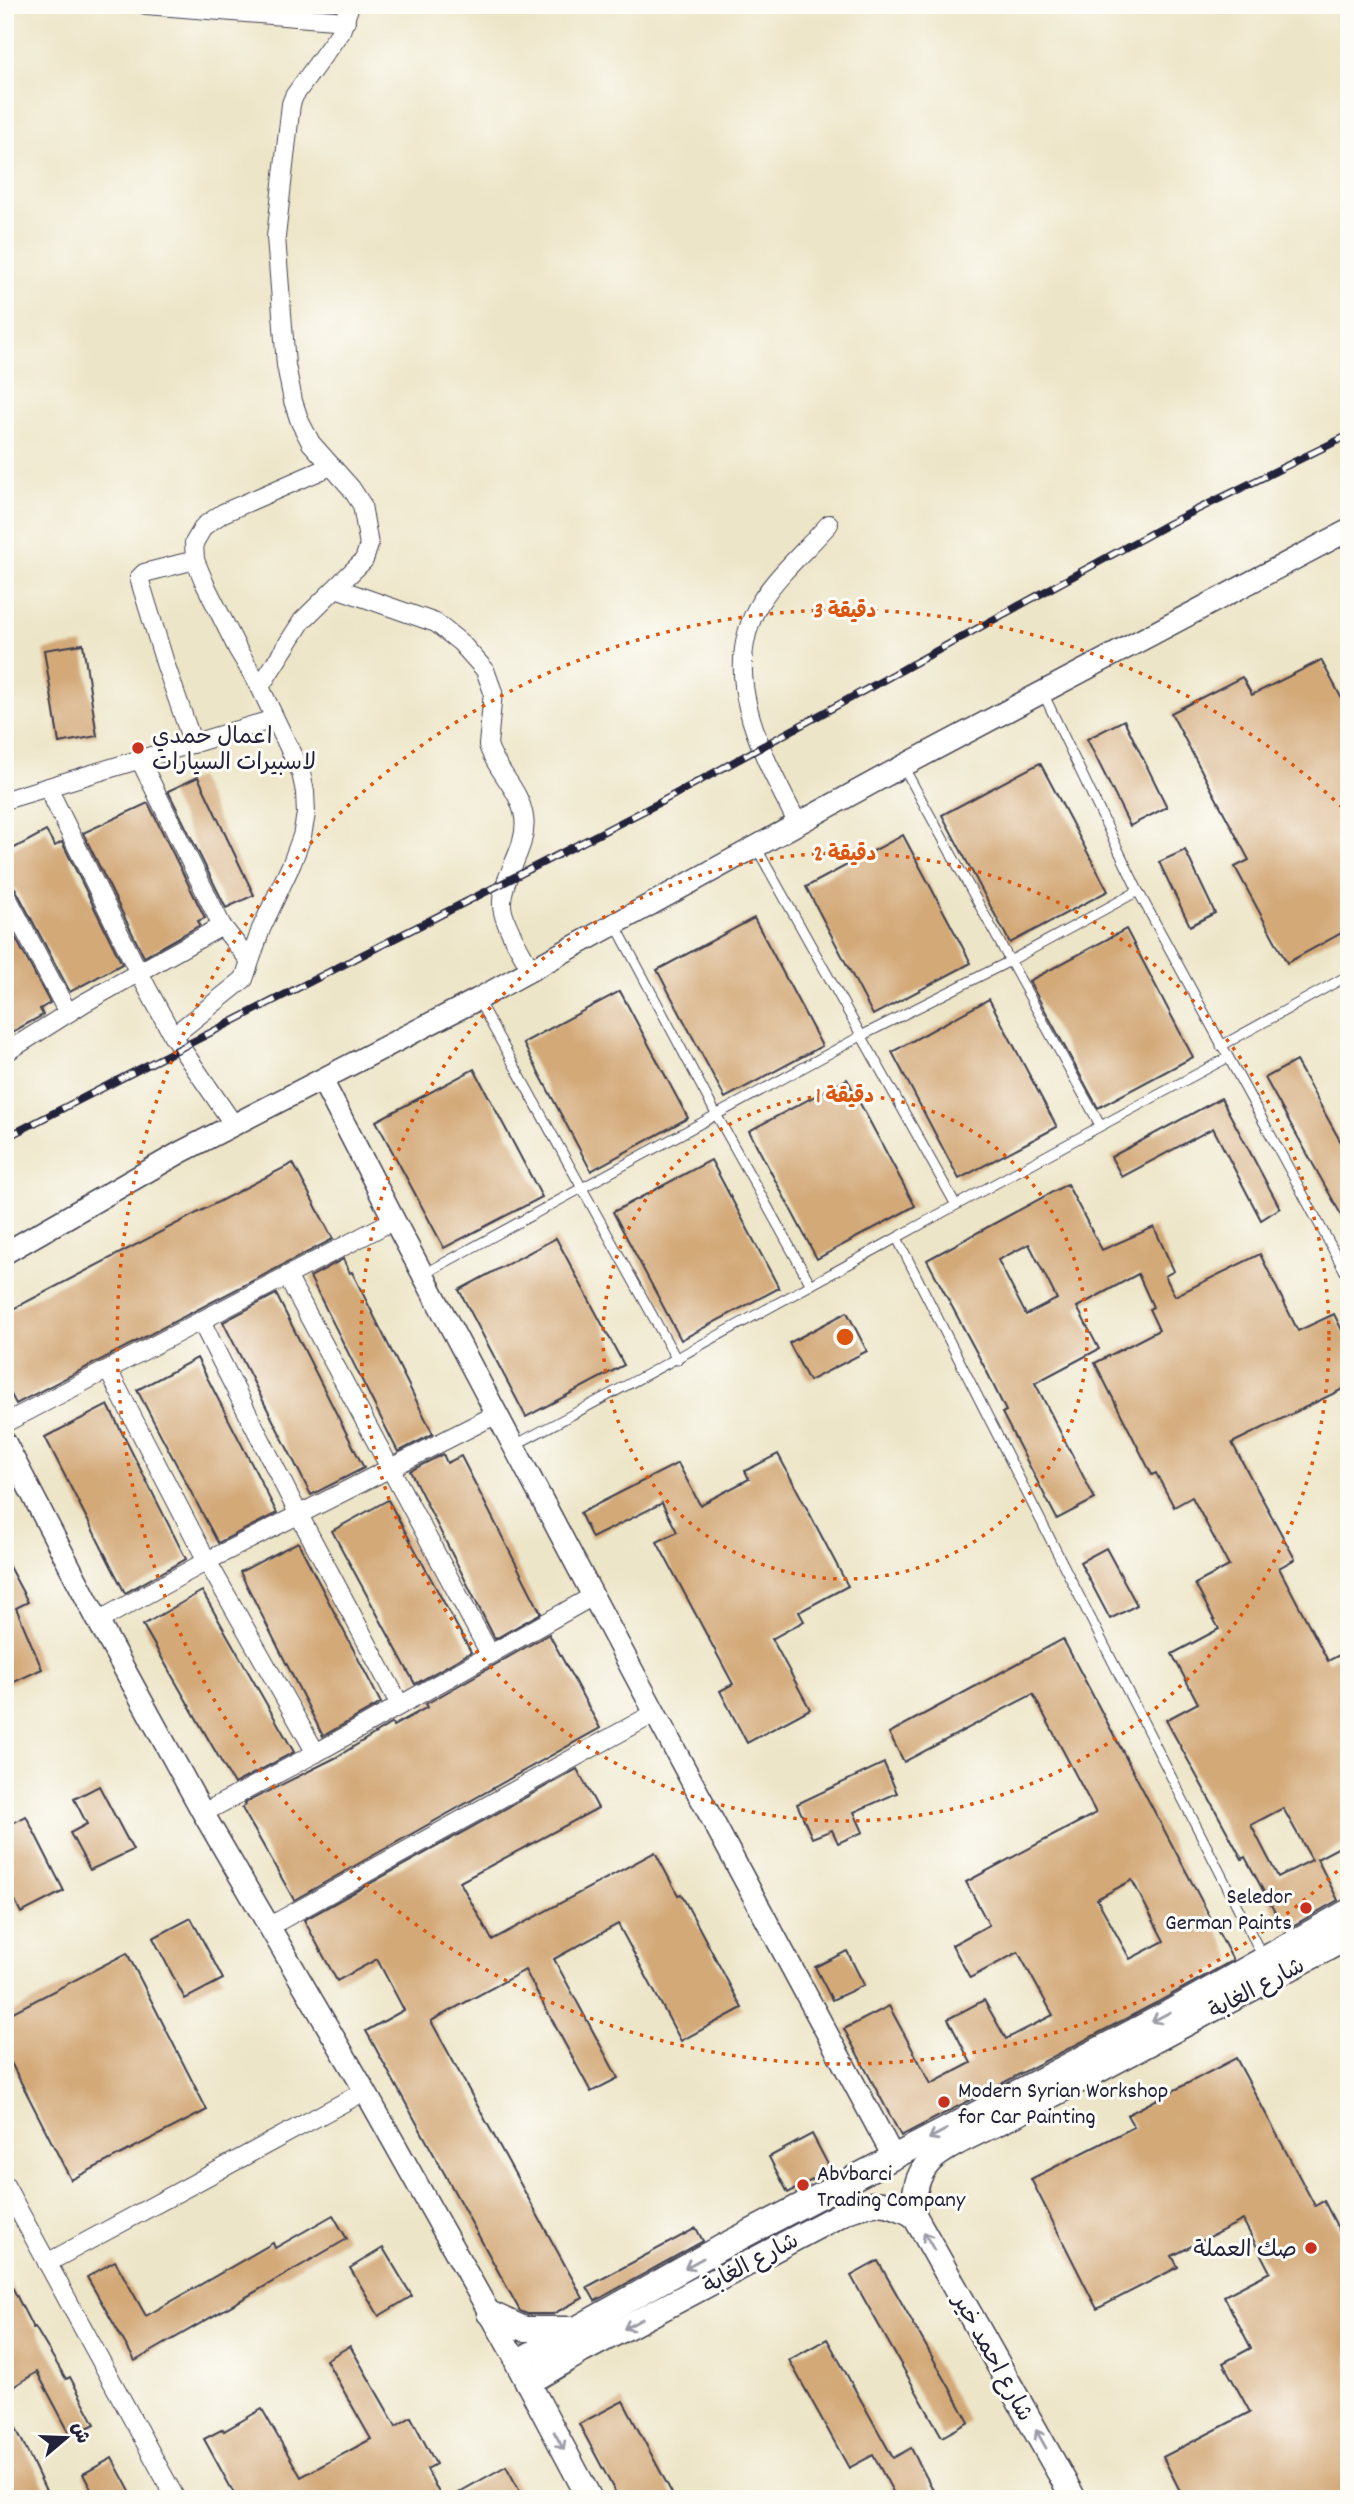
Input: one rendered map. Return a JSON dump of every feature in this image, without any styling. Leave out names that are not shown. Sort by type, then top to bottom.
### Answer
[{"type":"main road","name":"شارع الغابة","points":[[522,2373],[576,2329],[722,2248],[1163,2016],[1349,1911]]},
{"type":"main road","name":"شارع الغابة","points":[[522,2373],[847,2211],[862,2205],[886,2203],[914,2215],[917,2181],[932,2159],[1349,1937]]},
{"type":"main road","name":"شارع احمد خير","points":[[914,2215],[1074,2499]]},
{"type":"main road","points":[[722,2248],[735,2269]]},
{"type":"main road","points":[[489,2313],[524,2329],[576,2329]]},
{"type":"main road","points":[[522,2373],[590,2499]]},
{"type":"street","points":[[146,5],[348,13]]},
{"type":"street","points":[[260,687],[302,621],[364,560],[369,545],[362,505],[351,488],[311,443],[293,401],[286,365],[276,237],[291,104],[348,13]]},
{"type":"street","points":[[173,1036],[242,982],[261,929],[292,863],[302,836],[306,814],[301,772],[195,560],[194,543],[204,526],[223,513],[331,466]]},
{"type":"street","points":[[799,824],[756,735],[741,673],[743,652],[753,616],[762,600],[829,524]]},
{"type":"street","points":[[5,1253],[135,1178],[531,971],[903,766],[1349,530]]},
{"type":"street","points":[[193,744],[139,578],[144,573],[195,560]]},
{"type":"street","points":[[336,588],[436,623],[461,643],[485,670],[493,692],[488,745],[490,753],[516,793],[525,820],[524,837],[503,894],[502,908],[531,971]]},
{"type":"street","points":[[5,800],[274,719]]},
{"type":"street","points":[[140,760],[222,926],[249,960]]},
{"type":"street","points":[[48,788],[173,1036],[234,1125]]},
{"type":"street","points":[[5,893],[68,1013]]},
{"type":"street","points":[[5,1053],[138,971],[222,926]]},
{"type":"street","points":[[322,1080],[655,1713],[894,2158]]},
{"type":"street","points":[[5,1423],[394,1220]]},
{"type":"street","points":[[287,1276],[490,1654]]},
{"type":"street","points":[[201,1321],[299,1515],[400,1705]]},
{"type":"street","points":[[107,1370],[207,1561],[316,1753]]},
{"type":"street","points":[[98,1620],[207,1561],[497,1414]]},
{"type":"street","points":[[5,1442],[203,1813],[365,2091],[522,2373]]},
{"type":"street","points":[[203,1813],[316,1753],[593,1596]]},
{"type":"street","points":[[270,1926],[655,1713]]},
{"type":"street","points":[[47,2263],[365,2091]]},
{"type":"street","points":[[5,2185],[176,2499]]},
{"type":"lane","points":[[1043,693],[1138,891],[1349,1279]]},
{"type":"lane","points":[[903,766],[1100,1125]]},
{"type":"lane","points":[[757,847],[956,1205]]},
{"type":"lane","points":[[423,1275],[861,1036],[1010,961],[1138,891]]},
{"type":"lane","points":[[615,924],[811,1285]]},
{"type":"lane","points":[[1221,1046],[1349,975]]},
{"type":"lane","points":[[478,999],[677,1360]]},
{"type":"lane","points":[[514,1446],[677,1360],[1100,1125],[1227,1058]]},
{"type":"lane","points":[[897,1238],[1263,1959]]},
{"type":"building","points":[[83,644],[97,736],[59,743],[44,650]]},
{"type":"building","points":[[1321,660],[1349,712],[1349,929],[1287,963],[1235,867],[1249,860],[1171,713],[1242,677],[1252,695]]},
{"type":"building","points":[[1124,720],[1167,807],[1130,826],[1087,739]]},
{"type":"building","points":[[1040,763],[1108,891],[1010,943],[942,815]]},
{"type":"building","points":[[198,777],[254,895],[226,908],[168,791]]},
{"type":"building","points":[[148,803],[205,918],[198,921],[200,925],[144,957],[83,833]]},
{"type":"building","points":[[46,831],[55,846],[62,842],[122,964],[70,992],[15,888],[5,882],[5,853]]},
{"type":"building","points":[[903,835],[971,963],[873,1015],[806,887]]},
{"type":"building","points":[[1185,850],[1215,913],[1190,926],[1159,862]]},
{"type":"building","points":[[5,918],[50,1003],[40,1009],[43,1015],[5,1036]]},
{"type":"building","points":[[754,918],[822,1046],[725,1098],[657,970]]},
{"type":"building","points":[[1126,929],[1193,1057],[1098,1108],[1029,981]]},
{"type":"building","points":[[620,991],[688,1118],[591,1171],[523,1043]]},
{"type":"building","points":[[989,999],[1057,1127],[959,1179],[892,1052]]},
{"type":"building","points":[[1296,1061],[1349,1157],[1349,1229],[1265,1078]]},
{"type":"building","points":[[474,1069],[542,1197],[444,1248],[376,1121]]},
{"type":"building","points":[[847,1079],[915,1206],[817,1259],[749,1131]]},
{"type":"building","points":[[1221,1098],[1280,1208],[1261,1220],[1213,1128],[1122,1177],[1111,1157]]},
{"type":"building","points":[[711,1160],[779,1288],[681,1340],[613,1212]]},
{"type":"building","points":[[293,1163],[333,1239],[16,1404],[5,1383],[5,1313]]},
{"type":"building","points":[[1067,1184],[1102,1250],[1154,1227],[1174,1271],[1165,1276],[1175,1296],[1260,1254],[1298,1331],[1334,1314],[1349,1344],[1349,1386],[1232,1443],[1295,1559],[1279,1568],[1328,1661],[1349,1650],[1349,1842],[1317,1859],[1338,1900],[1284,1929],[1245,1857],[1242,1859],[1166,1720],[1198,1703],[1172,1654],[1219,1629],[1195,1584],[1229,1566],[1192,1497],[1174,1507],[1156,1473],[1152,1475],[1095,1363],[1159,1330],[1149,1309],[1153,1307],[1138,1274],[1077,1307],[1099,1349],[1035,1383],[1095,1499],[1057,1519],[1002,1413],[1006,1411],[986,1370],[927,1260]],"holes":[[[1029,1244],[1057,1299],[1026,1315],[998,1260]],[[1283,1808],[1312,1860],[1278,1877],[1251,1825]]]},
{"type":"building","points":[[556,1238],[624,1365],[526,1417],[459,1290]]},
{"type":"building","points":[[343,1259],[433,1434],[398,1452],[310,1277]]},
{"type":"building","points":[[276,1294],[364,1468],[311,1495],[223,1322]]},
{"type":"building","points":[[847,1312],[867,1351],[809,1381],[789,1343]]},
{"type":"building","points":[[197,1358],[277,1513],[218,1543],[137,1390]]},
{"type":"building","points":[[108,1405],[186,1559],[125,1593],[45,1437]]},
{"type":"building","points":[[443,1454],[447,1463],[461,1456],[541,1613],[495,1639],[410,1471]]},
{"type":"building","points":[[778,1454],[848,1586],[799,1612],[804,1621],[772,1639],[810,1709],[747,1743],[720,1691],[733,1684],[657,1542],[677,1532],[662,1503],[592,1538],[580,1513],[678,1463],[700,1505],[749,1479],[745,1471]]},
{"type":"building","points":[[388,1500],[471,1652],[415,1684],[332,1531]]},
{"type":"building","points":[[298,1542],[381,1703],[323,1736],[240,1572]]},
{"type":"building","points":[[1106,1548],[1137,1605],[1110,1619],[1080,1562]]},
{"type":"building","points":[[5,1559],[28,1602],[16,1608],[42,1669],[10,1684],[5,1672]]},
{"type":"building","points":[[202,1591],[294,1752],[234,1784],[143,1625]]},
{"type":"building","points":[[549,1634],[600,1728],[294,1900],[242,1808],[245,1803],[335,1758],[392,1723],[393,1726],[428,1707],[426,1704]]},
{"type":"building","points":[[1063,1639],[1233,1960],[901,2136],[844,2029],[889,2006],[931,2084],[971,2063],[948,2019],[984,2000],[1006,2039],[1053,2015],[1018,1952],[970,1978],[952,1945],[989,1925],[966,1882],[1096,1813],[1033,1694],[904,1762],[889,1733]],"holes":[[[1132,1880],[1164,1941],[1130,1959],[1097,1899]]]},
{"type":"building","points":[[884,1763],[897,1793],[854,1812],[863,1832],[838,1843],[832,1830],[812,1838],[797,1804]]},
{"type":"building","points":[[577,1769],[598,1808],[460,1882],[492,1940],[655,1852],[678,1895],[681,1894],[742,2008],[681,2041],[618,1924],[554,1959],[618,2078],[591,2092],[525,1970],[431,2021],[583,2298],[553,2314],[527,2314],[520,2311],[366,2031],[404,2010],[377,1959],[337,1981],[304,1920]]},
{"type":"building","points":[[99,1786],[133,1850],[90,1870],[70,1833],[87,1824],[74,1799]]},
{"type":"building","points":[[26,1816],[64,1891],[21,1913],[5,1880],[5,1827]]},
{"type":"building","points":[[191,1918],[223,1979],[185,1999],[153,1938]]},
{"type":"building","points":[[847,1951],[864,1985],[832,2000],[815,1967]]},
{"type":"building","points":[[127,1953],[207,2110],[71,2180],[5,2051],[5,2016]]},
{"type":"building","points":[[1236,2058],[1315,2206],[1324,2201],[1342,2236],[1349,2233],[1349,2499],[1184,2499],[1163,2457],[1250,2412],[1223,2363],[1251,2348],[1224,2296],[1270,2272],[1243,2220],[1172,2256],[1178,2267],[1097,2309],[1031,2179],[1134,2127],[1127,2115]]},
{"type":"building","points":[[812,2134],[831,2170],[788,2193],[769,2157]]},
{"type":"building","points":[[333,2215],[347,2239],[135,2361],[87,2277],[115,2261],[146,2316],[273,2243],[275,2248]]},
{"type":"building","points":[[696,2228],[703,2241],[595,2301],[587,2287]]},
{"type":"building","points":[[383,2248],[412,2296],[379,2316],[350,2268]]},
{"type":"building","points":[[878,2261],[969,2422],[942,2437],[851,2276]]},
{"type":"building","points":[[5,2273],[33,2328],[35,2327],[66,2379],[70,2377],[95,2424],[71,2436],[37,2372],[5,2392]]},
{"type":"building","points":[[827,2339],[893,2458],[911,2448],[938,2499],[897,2499],[873,2455],[849,2468],[789,2360]]},
{"type":"building","points":[[350,2346],[396,2426],[411,2417],[436,2464],[427,2469],[442,2499],[237,2499],[204,2439],[262,2409],[301,2477],[371,2439],[326,2360]]},
{"type":"building","points":[[623,2401],[675,2499],[619,2499],[579,2424]]},
{"type":"building","points":[[5,2405],[50,2499],[5,2499]]},
{"type":"building","points":[[112,2458],[134,2499],[96,2499],[83,2474]]},
{"type":"building","points":[[506,2466],[524,2499],[447,2499]]},
{"type":"railway","points":[[5,1138],[659,803],[1170,523],[1349,435]]},
{"type":"place","name":"اعمال حمدي لاسبيرات السيارات","points":[[138,748]]},
{"type":"place","name":"Seledor German Paints","points":[[1306,1908]]},
{"type":"place","name":"Modern Syrian Workshop for Car Painting","points":[[944,2102]]},
{"type":"place","name":"Abvbarci Trading Company","points":[[803,2185]]},
{"type":"place","name":"صك العملة","points":[[1311,2248]]}]
